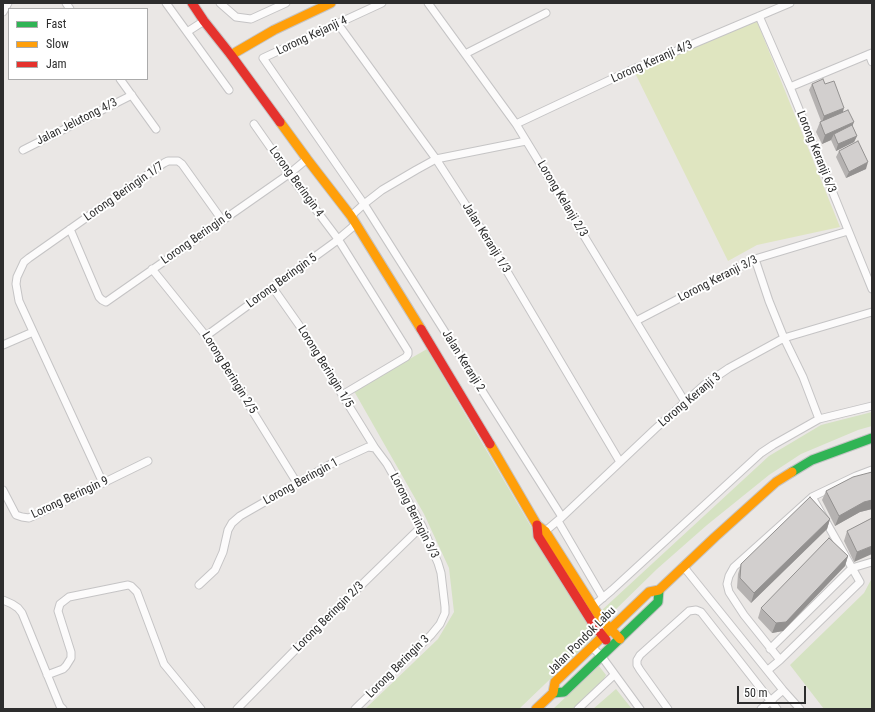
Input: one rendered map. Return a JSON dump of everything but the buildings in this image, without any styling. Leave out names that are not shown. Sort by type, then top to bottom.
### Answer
[{"type":"street","points":[[3,12],[8,3]]},
{"type":"street","points":[[166,3],[229,90]]},
{"type":"street","points":[[192,3],[351,216],[442,363],[594,625],[612,646]]},
{"type":"street","points":[[220,3],[236,17],[251,19],[286,3]]},
{"type":"street","points":[[231,55],[274,30],[331,3]]},
{"type":"street","name":"Lorong Kejanji 4","points":[[263,58],[382,3]]},
{"type":"street","name":"Lorong Kelanji 2/3","points":[[428,3],[516,124],[685,402]]},
{"type":"street","name":"Lorong Keranji 4/3","points":[[516,124],[630,71],[790,3]]},
{"type":"street","points":[[465,54],[546,13]]},
{"type":"street","name":"Lorong Keranji 6/3","points":[[759,16],[790,87],[872,289]]},
{"type":"street","points":[[187,32],[204,21]]},
{"type":"street","name":"Jalan Keranji 1/3","points":[[338,24],[436,159],[489,242],[620,462]]},
{"type":"street","points":[[790,87],[870,54],[872,62]]},
{"type":"street","name":"Jalan Keranji 2","points":[[263,58],[364,204],[560,519],[603,598]]},
{"type":"street","points":[[121,80],[156,129]]},
{"type":"street","name":"Jalan Jelutong 4/3","points":[[23,150],[132,95]]},
{"type":"street","name":"Lorong Beringin 4","points":[[254,124],[289,174],[338,239],[408,351],[406,357],[342,395]]},
{"type":"street","points":[[351,216],[382,190],[436,159],[526,141]]},
{"type":"street","name":"Lorong Beringin 6","points":[[70,229],[99,297],[106,302],[289,174],[307,159]]},
{"type":"street","name":"Lorong Beringin 1/7","points":[[103,483],[19,301],[16,284],[17,277],[24,262],[29,258],[164,163],[174,160],[182,164],[222,220]]},
{"type":"street","name":"Lorong Beringin 5","points":[[206,336],[273,288],[356,224]]},
{"type":"street","name":"Lorong Keranji 3/3","points":[[636,321],[755,259],[848,231]]},
{"type":"street","points":[[755,259],[769,301],[784,338],[803,377],[819,419]]},
{"type":"street","name":"Lorong Beringin 2/5","points":[[152,269],[206,336],[297,483]]},
{"type":"street","name":"Lorong Beringin 1/5","points":[[273,288],[299,325],[375,448]]},
{"type":"street","name":"Lorong Keranji 3","points":[[542,534],[685,402],[729,368],[784,338],[872,312]]},
{"type":"street","points":[[3,346],[33,332]]},
{"type":"street","points":[[593,606],[761,453],[819,419],[872,406]]},
{"type":"street","name":"Jalan Pondok Labu","points":[[659,590],[658,602],[602,657],[564,692],[553,693],[555,682],[649,592],[659,590],[683,566],[776,482],[812,460],[872,438]]},
{"type":"street","name":"Lorong Beringin 1","points":[[199,585],[215,570],[223,552],[228,530],[232,523],[240,516],[331,464],[362,449],[368,447],[375,448]]},
{"type":"street","name":"Lorong Beringin 3/3","points":[[375,448],[387,464],[422,526],[441,573],[445,613],[440,624]]},
{"type":"street","name":"Lorong Beringin 9","points":[[3,490],[16,515],[29,518],[148,460]]},
{"type":"street","points":[[780,660],[744,616],[729,592],[727,584],[729,576],[734,567],[812,496],[872,470]]},
{"type":"street","points":[[768,670],[860,582],[812,496]]},
{"type":"street","name":"Lorong Beringin 2/3","points":[[237,709],[422,526]]},
{"type":"street","points":[[542,534],[601,619],[620,639]]},
{"type":"street","points":[[770,649],[852,568],[872,562]]},
{"type":"street","points":[[683,566],[800,709]]},
{"type":"street","points":[[47,675],[63,669],[72,658],[58,612],[60,604],[69,597],[128,585],[132,586],[137,592],[164,664],[200,709]]},
{"type":"street","points":[[3,600],[18,608],[22,614],[62,709]]},
{"type":"street","points":[[665,708],[637,665],[637,660],[640,654],[689,611],[696,610],[701,612],[777,709]]},
{"type":"street","name":"Lorong Beringin 3","points":[[355,709],[431,635],[440,624]]},
{"type":"street","points":[[592,647],[602,657],[640,709]]},
{"type":"street","points":[[578,709],[614,674]]},
{"type":"street","points":[[761,709],[783,690]]},
{"type":"street","points":[[536,709],[553,693]]},
{"type":"green space","points":[[756,19],[840,227],[757,245],[728,261],[635,73]]},
{"type":"green space","points":[[427,349],[595,636],[519,709],[365,709],[438,639],[454,612],[449,568],[424,514],[354,391]]},
{"type":"green space","points":[[872,412],[872,426],[858,430],[801,454],[769,475],[707,525],[657,569],[611,614],[602,610],[769,456],[821,425]]},
{"type":"green space","points":[[872,578],[872,709],[824,709],[790,665],[864,593]]},
{"type":"green space","points":[[599,666],[606,675],[602,683],[573,709],[553,709]]},
{"type":"green space","points":[[616,689],[632,709],[593,709]]},
{"type":"traffic: fast","points":[[792,472],[812,460],[872,438]]},
{"type":"traffic: fast","points":[[553,693],[564,692],[658,602],[659,590]]},
{"type":"traffic: slow","points":[[231,55],[274,30],[331,3]]},
{"type":"traffic: slow","points":[[280,122],[351,216],[421,329]]},
{"type":"traffic: slow","points":[[490,444],[537,525],[545,531],[601,619],[620,639]]},
{"type":"traffic: slow","points":[[553,693],[555,682],[649,592],[659,590],[776,482],[792,472]]},
{"type":"traffic: slow","points":[[536,709],[553,693]]},
{"type":"traffic: jam","points":[[192,3],[280,122]]},
{"type":"traffic: jam","points":[[421,329],[490,444]]},
{"type":"traffic: jam","points":[[537,525],[538,536],[594,625],[606,640]]}]
